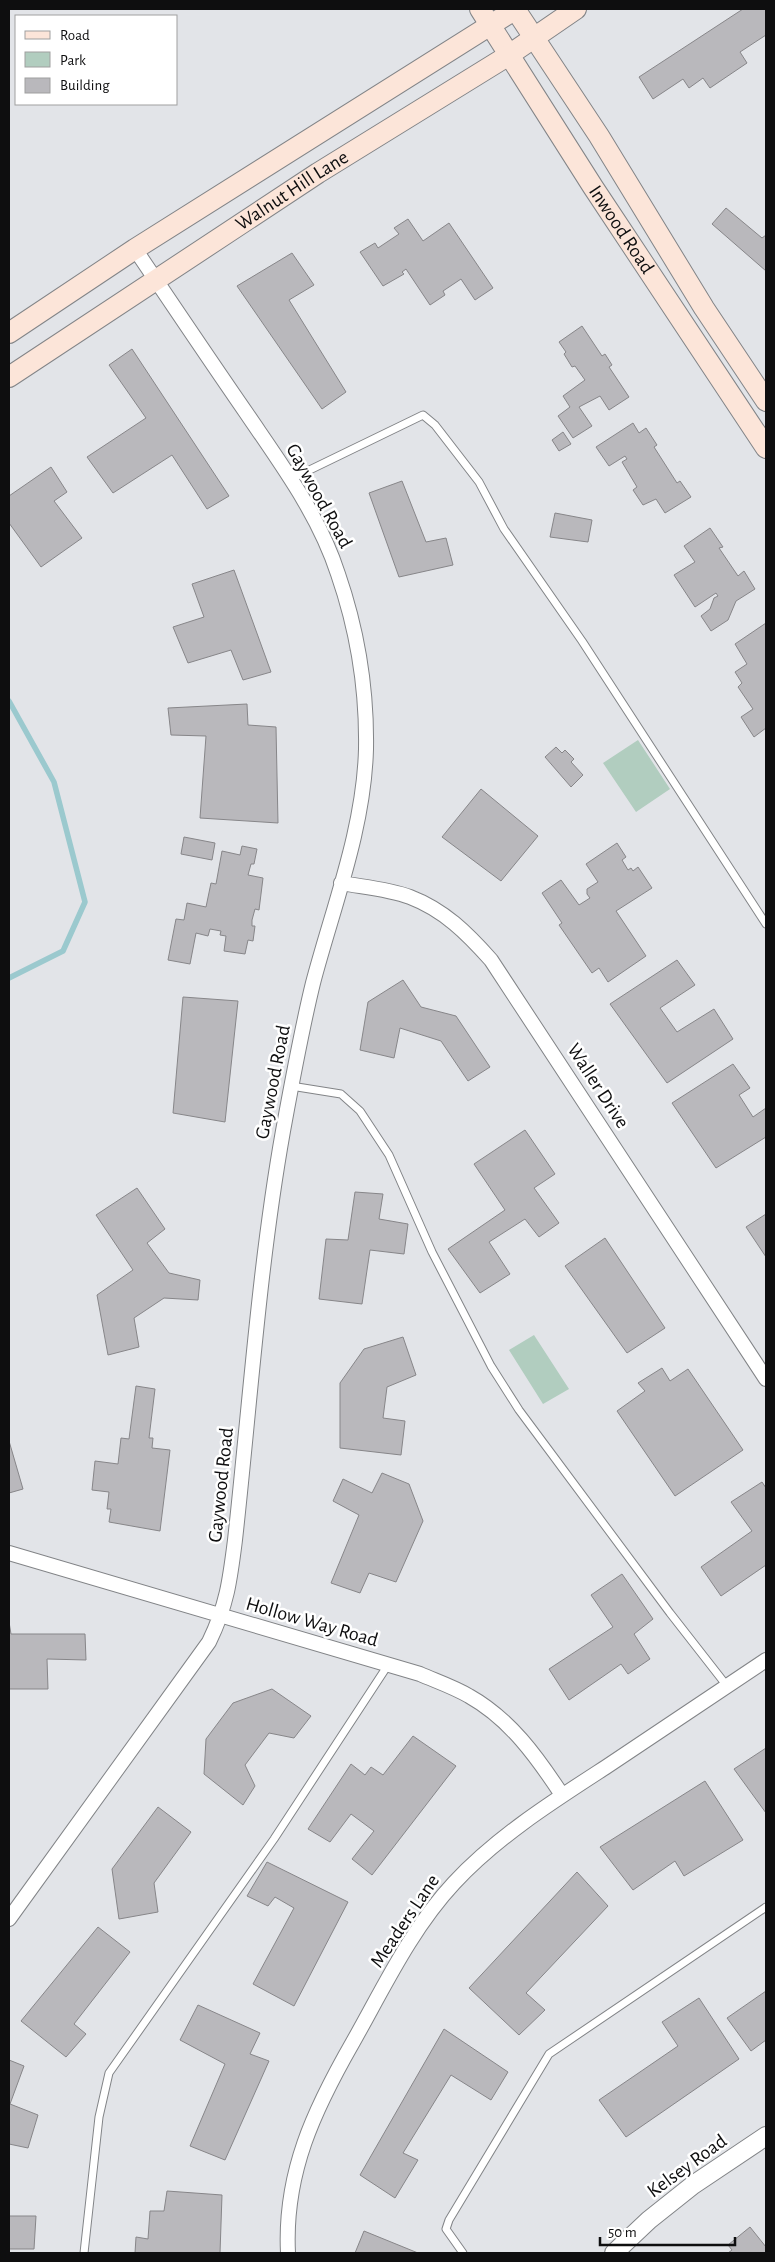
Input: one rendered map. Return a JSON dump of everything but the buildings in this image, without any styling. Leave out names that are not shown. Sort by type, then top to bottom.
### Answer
[{"type":"main road","name":"Inwood Road","points":[[480,9],[593,187],[766,448]]},
{"type":"main road","name":"Inwood Road","points":[[515,9],[599,136],[704,308],[766,401]]},
{"type":"main road","name":"Walnut Hill Lane","points":[[9,333],[135,249],[515,9]]},
{"type":"main road","name":"Walnut Hill Lane","points":[[9,377],[318,173],[509,54],[576,9]]},
{"type":"main road","points":[[593,187],[618,170]]},
{"type":"street","name":"Gaywood Road","points":[[9,1920],[209,1642],[222,1617],[228,1592],[235,1540],[272,1196],[291,1086],[313,985],[341,883],[360,802],[366,749],[361,670],[349,610],[337,571],[321,534],[291,479],[135,249]]},
{"type":"street","name":"Waller Drive","points":[[341,883],[408,896],[441,912],[468,934],[491,960],[766,1379]]},
{"type":"street","name":"Hollow Way Road","points":[[9,1553],[388,1665],[446,1684],[470,1696],[500,1717],[522,1740],[562,1795]]},
{"type":"street","name":"Meaders Lane","points":[[288,2253],[289,2206],[297,2162],[314,2118],[338,2068],[411,1940],[453,1884],[486,1852],[528,1818],[766,1660]]},
{"type":"street","name":"Kelsey Road","points":[[614,2253],[649,2220],[694,2184],[766,2136]]},
{"type":"lane","points":[[291,479],[423,415],[435,425],[479,482],[504,529],[582,641],[766,924]]},
{"type":"lane","points":[[291,1086],[340,1094],[360,1110],[389,1155],[432,1252],[491,1366],[519,1410],[670,1613],[727,1686]]},
{"type":"lane","points":[[84,2253],[99,2117],[108,2072],[274,1839],[388,1665]]},
{"type":"lane","points":[[463,2253],[446,2229],[449,2220],[548,2054],[766,1907]]},
{"type":"green space","points":[[638,740],[670,789],[636,812],[603,763]]},
{"type":"green space","points":[[534,1335],[569,1389],[543,1404],[509,1350]]},
{"type":"waterway","points":[[9,701],[54,782],[85,902],[63,951],[9,978]]}]
